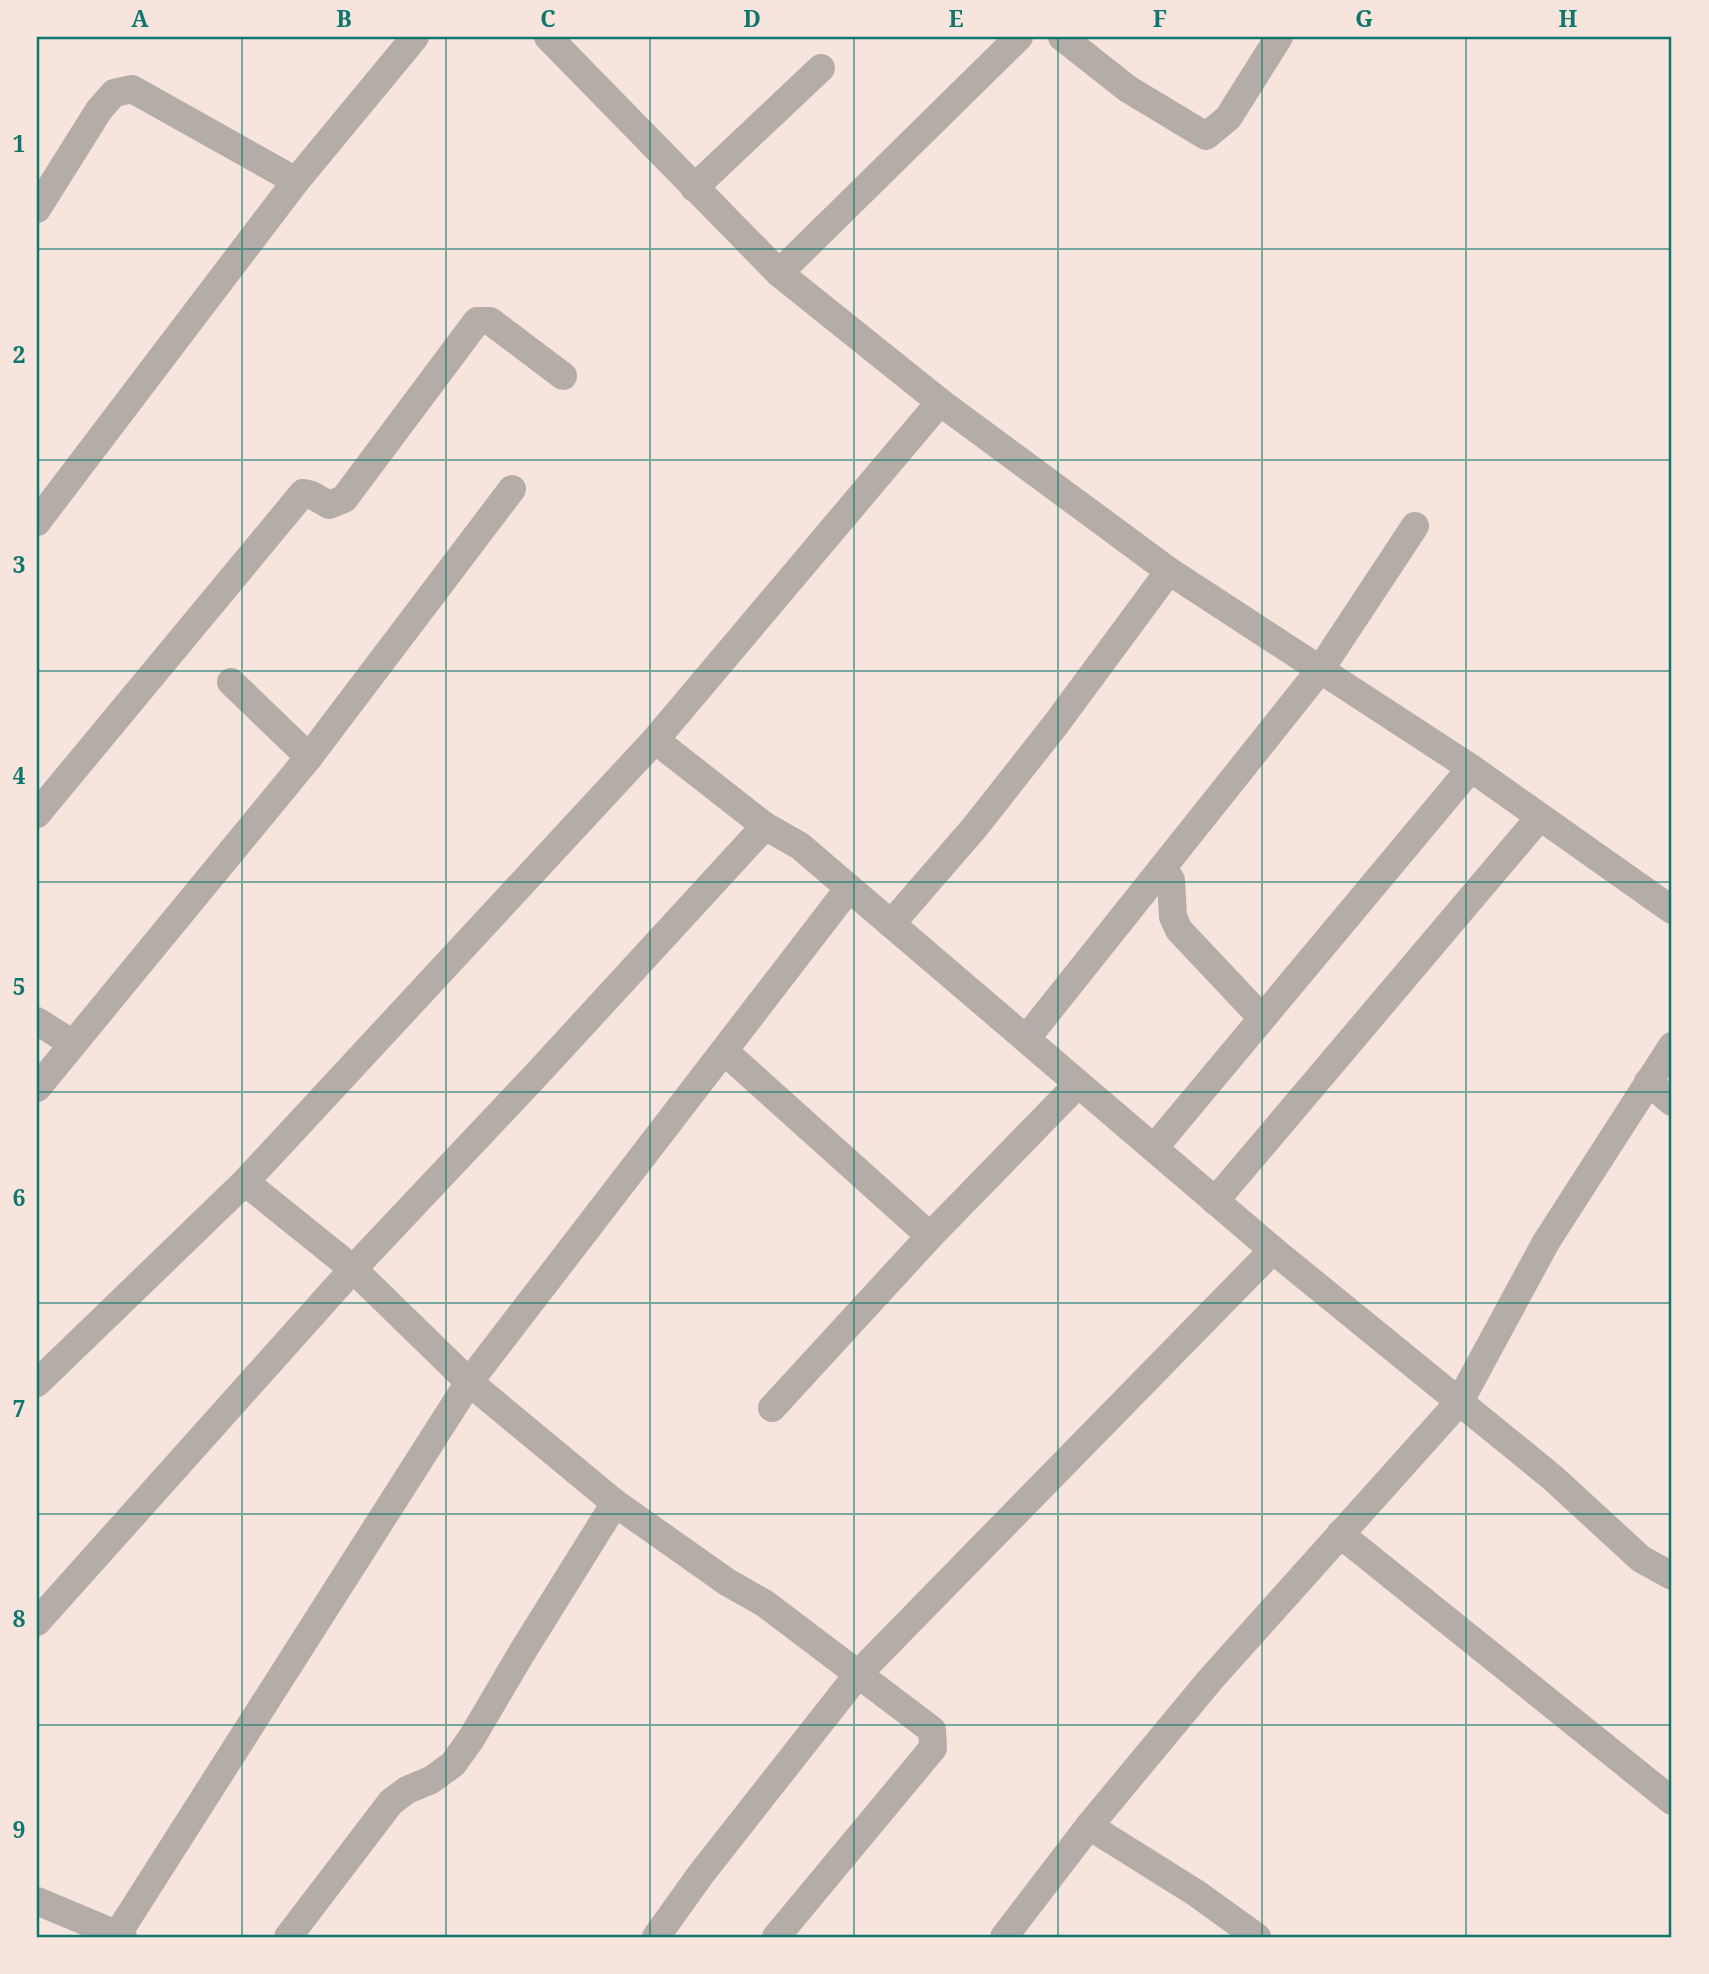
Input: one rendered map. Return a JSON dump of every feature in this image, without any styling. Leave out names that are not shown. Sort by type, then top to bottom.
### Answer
[{"type":"street","points":[[37,522],[296,181],[415,37]]},
{"type":"street","points":[[548,37],[779,273],[940,402],[1169,571],[1471,768],[1672,910]]},
{"type":"street","points":[[779,273],[1019,37]]},
{"type":"street","points":[[1062,37],[1128,89],[1206,136],[1228,118],[1279,37]]},
{"type":"street","points":[[694,188],[821,68]]},
{"type":"street","points":[[37,209],[99,110],[114,93],[132,89],[296,181]]},
{"type":"street","points":[[37,814],[303,493],[329,505],[344,499],[477,321],[490,321],[563,376]]},
{"type":"street","points":[[37,1383],[246,1182],[655,740],[940,402]]},
{"type":"street","points":[[37,1088],[309,757],[512,489]]},
{"type":"street","points":[[1026,1039],[1320,670],[1415,526]]},
{"type":"street","points":[[891,924],[975,827],[1056,724],[1169,571]]},
{"type":"street","points":[[231,682],[309,757]]},
{"type":"street","points":[[655,740],[765,826],[800,846],[1273,1250],[1553,1478],[1641,1559],[1672,1576]]},
{"type":"street","points":[[1154,1148],[1471,768]]},
{"type":"street","points":[[1215,1201],[1539,817]]},
{"type":"street","points":[[37,1622],[353,1269],[765,826]]},
{"type":"street","points":[[1162,868],[1171,880],[1173,917],[1178,930],[1262,1018]]},
{"type":"street","points":[[37,1901],[120,1936],[469,1382],[849,888]]},
{"type":"street","points":[[37,1021],[73,1044]]},
{"type":"street","points":[[1004,1937],[1089,1826],[1210,1680],[1460,1401],[1546,1242],[1672,1046]]},
{"type":"street","points":[[724,1051],[930,1236]]},
{"type":"street","points":[[1648,1082],[1672,1102]]},
{"type":"street","points":[[772,1408],[930,1236],[1078,1084]]},
{"type":"street","points":[[246,1182],[353,1269],[469,1382],[615,1503],[727,1582],[764,1603],[932,1730],[933,1748],[776,1937]]},
{"type":"street","points":[[656,1937],[701,1874],[859,1673],[1273,1250]]},
{"type":"street","points":[[288,1937],[391,1802],[407,1790],[431,1780],[453,1763],[471,1739],[615,1503]]},
{"type":"street","points":[[1340,1535],[1672,1801]]},
{"type":"street","points":[[1089,1826],[1196,1893],[1257,1937]]}]
